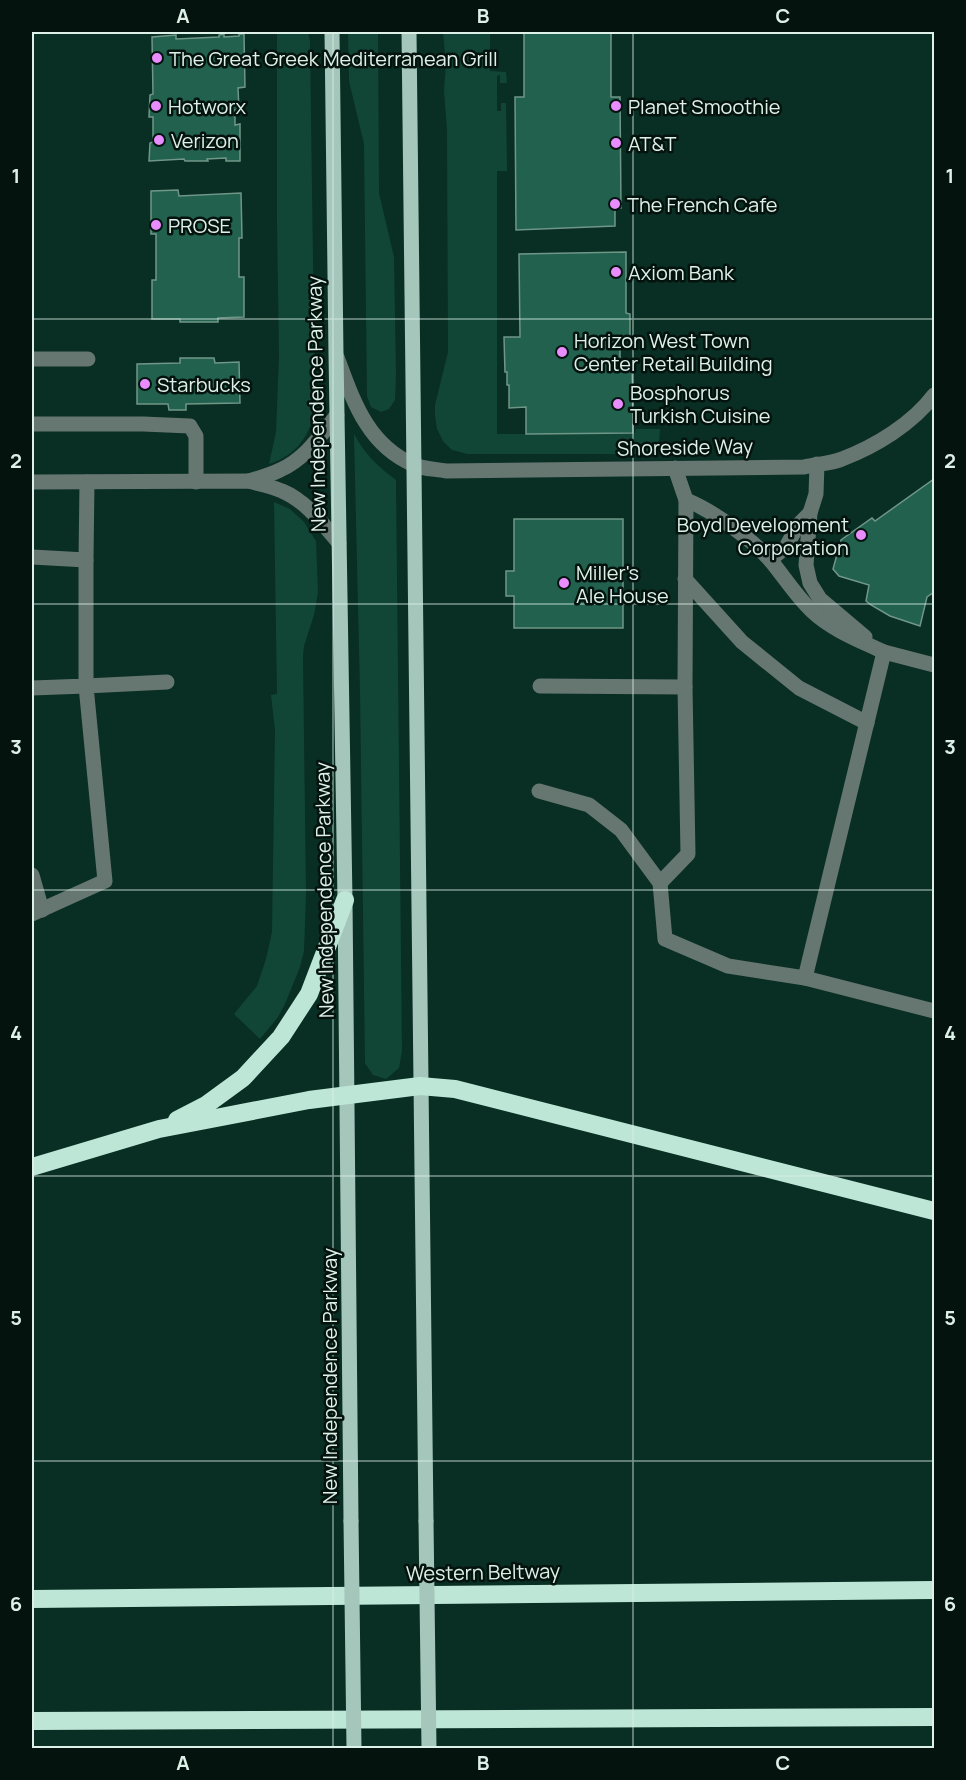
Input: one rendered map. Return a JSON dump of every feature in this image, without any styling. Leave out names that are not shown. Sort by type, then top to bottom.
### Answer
[{"type":"highway","points":[[159,1129],[206,1105],[243,1078],[281,1037],[309,994],[345,900]]},
{"type":"highway","points":[[32,1167],[159,1129],[309,1100],[420,1086],[456,1089],[934,1211]]},
{"type":"highway","name":"Western Beltway","points":[[32,1599],[934,1590]]},
{"type":"highway","points":[[32,1720],[934,1717]]},
{"type":"main road","name":"New Independence Parkway","points":[[332,32],[345,900],[354,1749]]},
{"type":"main road","points":[[409,32],[429,1749]]},
{"type":"street","points":[[336,354],[355,407],[368,428],[388,448],[414,465]]},
{"type":"street","points":[[32,359],[87,359]]},
{"type":"street","name":"Shoreside Way","points":[[414,465],[446,471],[804,467],[841,460],[882,439],[924,408],[934,395]]},
{"type":"street","points":[[249,481],[280,470],[295,461],[309,449],[337,415]]},
{"type":"street","points":[[32,424],[190,426],[196,436],[196,482]]},
{"type":"street","points":[[817,464],[816,494],[810,513],[806,565],[810,583],[820,599],[884,652]]},
{"type":"street","points":[[660,883],[688,854],[685,687],[686,500],[675,468]]},
{"type":"street","points":[[32,482],[249,481],[281,491],[296,499],[312,511],[339,543]]},
{"type":"street","points":[[32,875],[37,912],[105,881],[86,686],[87,482]]},
{"type":"street","points":[[686,500],[699,505],[737,531],[771,560],[791,590],[827,624],[884,652],[934,665]]},
{"type":"street","points":[[771,560],[786,547],[798,525],[810,513]]},
{"type":"street","points":[[32,557],[86,560]]},
{"type":"street","points":[[685,579],[742,642],[799,688],[867,723]]},
{"type":"street","points":[[805,978],[884,652]]},
{"type":"street","points":[[32,688],[167,681]]},
{"type":"street","points":[[540,686],[685,687]]},
{"type":"street","points":[[539,791],[589,805],[621,830],[660,883],[665,939],[728,966],[805,978],[934,1011]]},
{"type":"green space","points":[[277,32],[308,32],[310,41],[315,406],[310,426],[301,443],[295,450],[269,464],[276,432],[279,356]]},
{"type":"green space","points":[[348,32],[378,32],[379,193],[394,257],[396,376],[395,400],[389,409],[381,412],[371,407],[367,396],[364,144],[349,81]]},
{"type":"green space","points":[[443,32],[490,32],[490,71],[506,72],[507,83],[500,83],[500,75],[497,76],[497,111],[501,111],[501,103],[506,103],[507,171],[497,171],[497,434],[627,434],[635,433],[636,429],[660,429],[659,444],[647,454],[467,454],[452,450],[443,441],[437,429],[435,405],[448,352],[447,130],[444,91],[446,64]]},
{"type":"green space","points":[[354,434],[372,459],[396,480],[402,1051],[399,1068],[386,1079],[373,1075],[365,1063]]},
{"type":"green space","points":[[274,502],[290,509],[304,522],[316,541],[318,592],[303,657],[306,894],[304,951],[285,1004],[278,1017],[260,1039],[234,1014],[257,986],[272,932],[275,730],[271,695],[277,694]]},
{"type":"building","points":[[524,32],[611,32],[611,97],[620,97],[621,208],[615,208],[615,226],[516,230],[515,97],[524,97]]},
{"type":"building","points":[[224,34],[224,37],[244,34],[245,87],[238,88],[239,110],[235,110],[235,125],[240,124],[240,161],[226,161],[226,158],[207,159],[208,161],[185,161],[184,159],[149,161],[150,143],[153,142],[153,117],[149,117],[150,95],[153,94],[152,37],[176,35],[176,39],[219,37]]},
{"type":"building","points":[[178,190],[179,196],[241,193],[242,238],[239,238],[239,277],[244,277],[244,317],[218,318],[218,322],[152,319],[152,280],[156,280],[156,234],[151,234],[151,191]]},
{"type":"building","name":"Horizon West Town Center Retail Building","points":[[626,252],[626,313],[630,314],[630,336],[620,336],[620,367],[632,366],[633,433],[526,434],[526,407],[509,408],[509,385],[507,385],[507,372],[505,372],[504,337],[520,337],[519,254]]},
{"type":"building","points":[[180,358],[214,358],[215,363],[239,362],[240,403],[186,404],[186,410],[169,410],[168,404],[137,404],[137,364],[180,363]]},
{"type":"building","points":[[934,479],[934,592],[927,597],[920,626],[890,616],[871,605],[866,601],[869,585],[839,576],[833,569],[841,540],[872,518],[875,521]]},
{"type":"building","name":"Miller's Ale House","points":[[514,519],[623,519],[623,628],[514,628],[514,596],[506,596],[506,571],[514,571]]},
{"type":"place","name":"The Great Greek Mediterranean Grill","points":[[157,58]]},
{"type":"place","name":"Hotworx","points":[[156,106]]},
{"type":"place","name":"Planet Smoothie","points":[[616,106]]},
{"type":"place","name":"Verizon","points":[[159,140]]},
{"type":"place","name":"AT&T","points":[[616,143]]},
{"type":"place","name":"The French Cafe","points":[[615,204]]},
{"type":"place","name":"PROSE","points":[[156,225]]},
{"type":"place","name":"Axiom Bank","points":[[616,272]]},
{"type":"place","name":"Horizon West Town Center Retail Building","points":[[562,352]]},
{"type":"place","name":"Starbucks","points":[[145,384]]},
{"type":"place","name":"Bosphorus Turkish Cuisine","points":[[618,404]]},
{"type":"place","name":"Boyd Development Corporation","points":[[861,535]]},
{"type":"place","name":"Miller's Ale House","points":[[564,583]]}]
